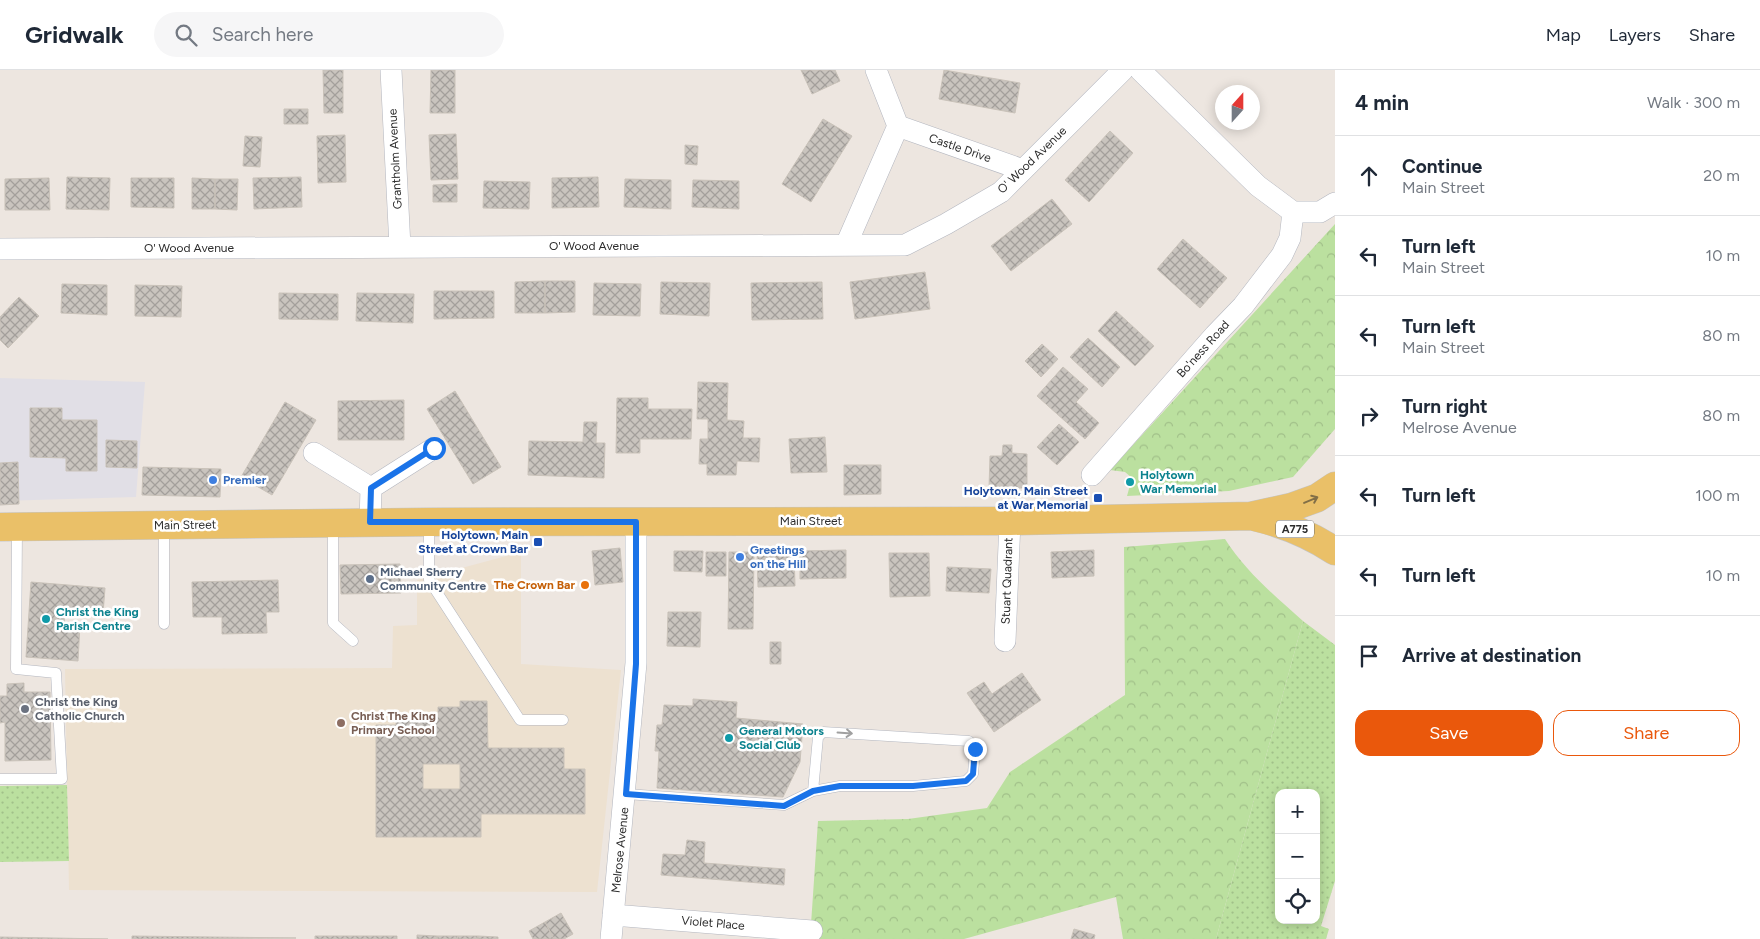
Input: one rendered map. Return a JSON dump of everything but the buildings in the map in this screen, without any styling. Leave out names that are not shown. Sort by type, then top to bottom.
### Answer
[{"type":"main road","name":"Main Street","points":[[9,527],[370,522],[1010,521],[1251,516],[1292,507],[1317,498],[1335,486]]},
{"type":"main road","name":"Main Street","points":[[1251,516],[1284,524],[1313,537],[1335,551]]},
{"type":"street","name":"Grantholm Avenue","points":[[391,70],[400,247]]},
{"type":"street","points":[[846,245],[898,126],[876,70]]},
{"type":"street","name":"O' Wood Avenue","points":[[0,249],[905,245],[1001,192],[1123,70]]},
{"type":"street","points":[[1140,70],[1258,186],[1293,212],[1320,212],[1335,203]]},
{"type":"street","name":"Castle Drive","points":[[898,126],[1023,170]]},
{"type":"street","name":"Bo'ness Road","points":[[1092,475],[1215,335],[1243,306],[1276,262],[1290,238],[1293,212]]},
{"type":"street","points":[[371,488],[434,448]]},
{"type":"street","points":[[314,453],[371,488]]},
{"type":"street","points":[[370,522],[371,488]]},
{"type":"street","name":"Stuart Quadrant","points":[[1005,641],[1010,521]]},
{"type":"street","name":"Melrose Avenue","points":[[611,939],[626,794],[636,664],[636,522]]},
{"type":"street","name":"Violet Place","points":[[613,915],[812,931]]},
{"type":"lane","points":[[429,522],[430,580],[520,720],[563,720]]},
{"type":"lane","points":[[332,524],[333,623],[353,641]]},
{"type":"lane","points":[[164,525],[164,624]]},
{"type":"lane","points":[[0,779],[62,779],[56,673],[16,669],[9,527]]},
{"type":"lane","points":[[626,794],[784,806],[813,791],[840,786],[913,786],[966,781],[973,774],[975,749],[969,741],[823,732],[818,737],[813,791]]},
{"type":"shaded area","points":[[0,378],[145,382],[136,497],[0,501]]},
{"type":"shaded area","name":"Christ The King Primary School","points":[[521,552],[521,664],[621,670],[597,892],[69,890],[65,669],[392,668],[393,626],[417,625],[417,580]]},
{"type":"green space","points":[[1335,224],[1335,429],[1293,477],[1229,491],[1127,496],[1132,478],[1125,472],[1110,470]]},
{"type":"green space","points":[[1225,539],[1251,573],[1303,621],[1216,939],[1123,939],[1116,897],[964,939],[810,939],[818,821],[908,819],[987,808],[1010,772],[1125,695],[1124,547]]},
{"type":"green space","points":[[1303,621],[1335,645],[1335,881],[1321,926],[1329,929],[1326,939],[1216,939]]},
{"type":"green space","points":[[67,785],[69,861],[0,862],[0,786]]},
{"type":"place","name":"Premier","points":[[213,480]]},
{"type":"place","name":"Holytown War Memorial","points":[[1130,482]]},
{"type":"place","name":"Holytown, Main Street at War Memorial","points":[[1098,498]]},
{"type":"place","name":"Holytown, Main Street at Crown Bar","points":[[538,542]]},
{"type":"place","name":"Greetings on the Hill","points":[[740,557]]},
{"type":"place","name":"Michael Sherry Community Centre","points":[[370,579]]},
{"type":"place","name":"The Crown Bar","points":[[585,585]]},
{"type":"place","name":"Christ the King Parish Centre","points":[[46,619]]},
{"type":"place","name":"Christ the King Catholic Church","points":[[25,709]]},
{"type":"place","name":"Christ The King Primary School","points":[[341,723]]},
{"type":"place","name":"General Motors Social Club","points":[[729,738]]},
{"type":"route","points":[[434,448],[371,488],[370,522],[636,522],[636,664],[626,794],[784,806],[813,791],[840,786],[913,786],[966,781],[973,774],[975,749]]}]
